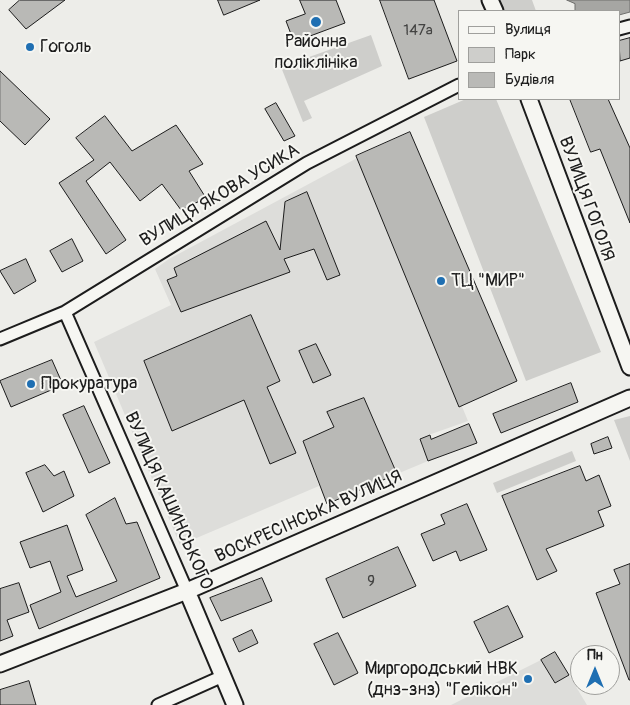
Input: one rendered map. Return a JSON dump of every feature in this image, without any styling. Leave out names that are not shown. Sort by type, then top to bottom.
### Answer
[{"type":"street","name":"ВУЛИЦЯ ЯКОВА УСИКА","points":[[0,339],[65,312],[307,163],[458,85]]},
{"type":"street","name":"ВУЛИЦЯ ГОГОЛЯ","points":[[529,100],[630,367]]},
{"type":"street","name":"ВУЛИЦЯ КАШИНСЬКОГО","points":[[65,312],[188,591],[235,705]]},
{"type":"street","name":"ВОСКРЕСІНСЬКА ВУЛИЦЯ","points":[[0,664],[188,591],[630,398]]},
{"type":"street","points":[[158,705],[223,676]]},
{"type":"shaded area","points":[[567,0],[630,0],[630,12],[620,15],[620,10],[575,10],[575,4]]},
{"type":"shaded area","points":[[359,157],[468,421],[420,438],[428,461],[397,474],[364,398],[327,412],[334,427],[303,441],[319,486],[180,545],[94,342],[171,305],[155,269],[169,259]]},
{"type":"shaded area","name":"Миргородський НВК (днз-знз) \"Гелікон\"","points":[[541,660],[555,683],[569,675],[570,695],[581,695],[587,705],[451,705]]},
{"type":"green space","points":[[500,0],[532,0],[536,10],[505,10]]},
{"type":"green space","points":[[371,35],[382,66],[304,101],[312,118],[303,122],[281,67]]},
{"type":"green space","points":[[464,100],[496,100],[601,352],[526,381],[424,117]]},
{"type":"green space","points":[[630,416],[630,461],[614,420]]},
{"type":"green space","points":[[572,451],[576,461],[497,493],[493,483]]},
{"type":"building","points":[[20,0],[65,0],[26,29],[9,10]]},
{"type":"building","points":[[218,0],[260,0],[224,15]]},
{"type":"building","name":"Районна поліклініка","points":[[300,0],[336,0],[345,23],[294,42],[286,21],[305,14]]},
{"type":"building","points":[[380,0],[434,0],[457,61],[409,79]]},
{"type":"building","points":[[630,38],[630,58],[620,61],[620,41]]},
{"type":"building","points":[[0,71],[50,119],[25,145],[0,121]]},
{"type":"building","points":[[570,100],[608,100],[630,148],[630,223],[600,149],[591,152]]},
{"type":"building","points":[[276,103],[295,136],[284,141],[265,109]]},
{"type":"building","points":[[105,116],[132,151],[176,125],[203,164],[189,171],[206,198],[181,210],[162,184],[140,201],[110,162],[86,181],[126,240],[106,254],[59,183],[94,160],[76,138]]},
{"type":"building","name":"ТЦ \"МИР\"","points":[[410,132],[517,381],[459,407],[356,156]]},
{"type":"building","points":[[307,192],[340,275],[327,280],[314,249],[284,259],[290,272],[181,312],[167,280],[177,276],[174,268],[266,221],[280,250],[285,202]]},
{"type":"building","points":[[72,239],[83,261],[62,272],[50,251]]},
{"type":"building","points":[[26,259],[36,281],[14,294],[0,271]]},
{"type":"building","points":[[251,315],[280,381],[267,387],[296,453],[270,464],[244,400],[172,431],[144,361]]},
{"type":"building","points":[[316,344],[331,375],[313,383],[299,351]]},
{"type":"building","points":[[52,360],[63,385],[11,407],[0,381]]},
{"type":"building","points":[[571,383],[578,402],[501,433],[493,414]]},
{"type":"building","points":[[364,398],[397,474],[327,504],[303,441],[334,427],[327,412]]},
{"type":"building","points":[[84,406],[110,463],[89,473],[63,415]]},
{"type":"building","points":[[469,424],[477,443],[428,461],[420,439],[430,435],[431,439]]},
{"type":"building","points":[[608,437],[612,448],[594,454],[591,444]]},
{"type":"building","points":[[45,465],[54,476],[64,471],[74,496],[43,512],[26,473]]},
{"type":"building","points":[[580,466],[586,481],[599,475],[611,506],[598,511],[604,526],[546,549],[557,571],[537,580],[502,496]]},
{"type":"building","points":[[115,498],[126,524],[137,522],[160,578],[39,629],[30,605],[61,592],[50,561],[30,568],[20,542],[67,525],[83,570],[67,576],[76,597],[117,581],[86,515]]},
{"type":"building","points":[[467,504],[487,550],[460,561],[456,551],[433,561],[421,534],[445,524],[441,515]]},
{"type":"building","points":[[398,547],[416,586],[343,618],[326,579]]},
{"type":"building","points":[[630,564],[630,680],[620,656],[620,645],[616,645],[596,593],[620,584],[614,570]]},
{"type":"building","points":[[262,578],[272,601],[221,621],[210,598]]},
{"type":"building","points":[[19,583],[29,612],[7,620],[13,636],[0,641],[0,589]]},
{"type":"building","points":[[508,606],[523,637],[489,653],[474,622]]},
{"type":"building","points":[[252,630],[258,643],[239,652],[233,639]]},
{"type":"building","points":[[338,633],[358,673],[334,685],[314,644]]},
{"type":"building","points":[[555,652],[569,675],[555,683],[541,660]]},
{"type":"building","points":[[29,681],[36,705],[0,705],[0,690]]},
{"type":"place","name":"Районна поліклініка","points":[[316,22]]},
{"type":"place","name":"Гоголь","points":[[30,47]]},
{"type":"place","name":"ТЦ \"МИР\"","points":[[441,281]]},
{"type":"place","name":"Прокуратура","points":[[31,384]]},
{"type":"place","name":"Миргородський НВК (днз-знз) \"Гелікон\"","points":[[528,679]]}]
